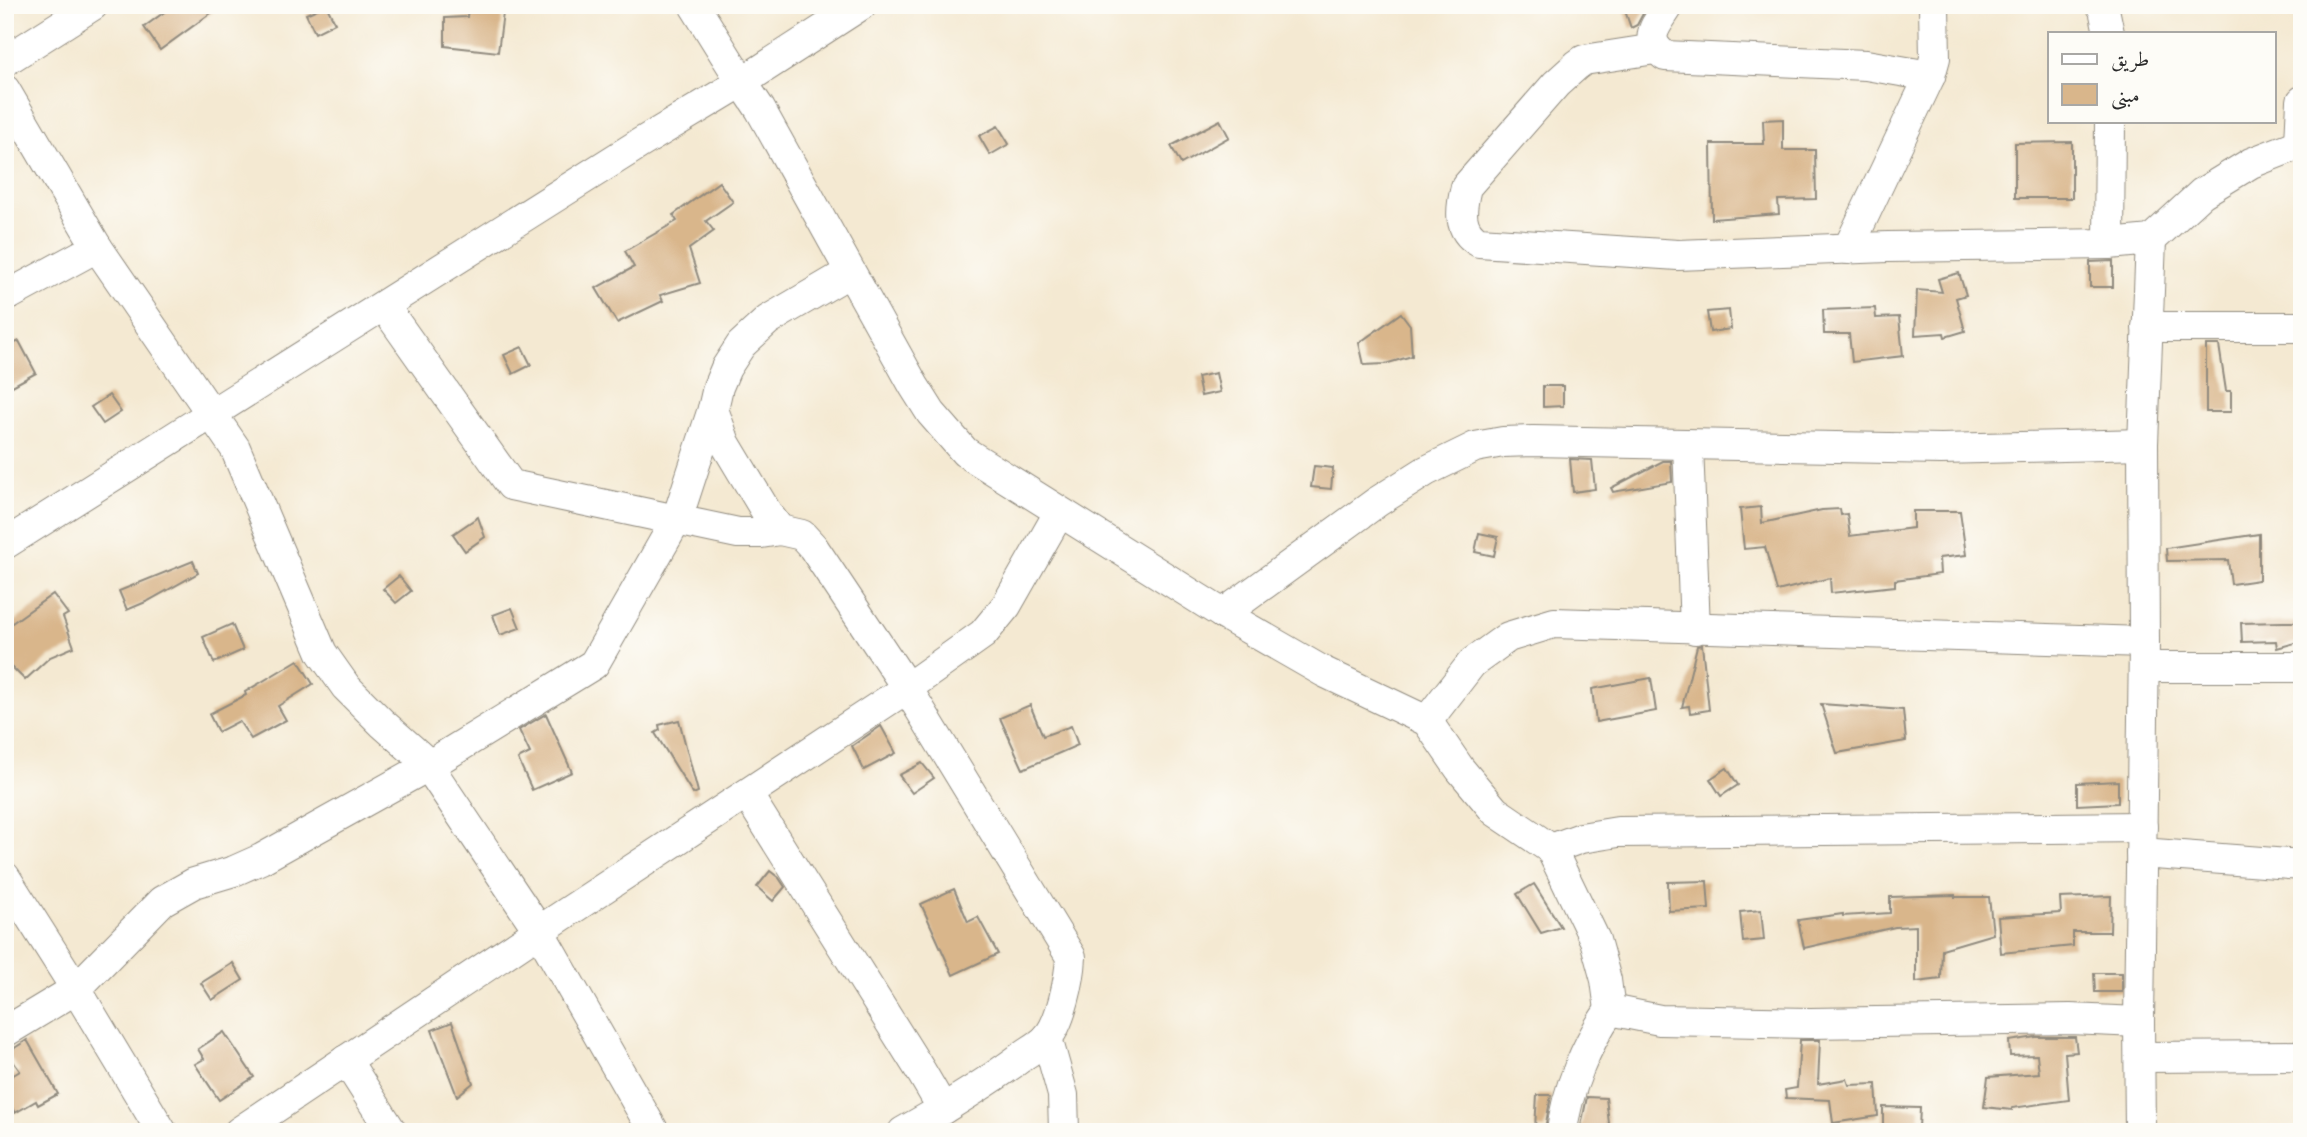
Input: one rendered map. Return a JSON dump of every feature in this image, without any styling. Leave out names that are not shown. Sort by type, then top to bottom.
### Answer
[{"type":"street","points":[[5,61],[93,5]]},
{"type":"street","points":[[694,5],[765,118],[931,413],[965,452],[1223,614],[1324,672],[1427,721],[1460,769],[1496,811],[1551,849],[1595,940],[1606,981],[1610,1010],[1593,1034],[1563,1115],[1562,1132]]},
{"type":"street","points":[[5,544],[861,5]]},
{"type":"street","points":[[1670,5],[1654,29],[1651,39],[1655,49],[1665,56],[1867,65],[1930,76]]},
{"type":"street","points":[[1848,249],[1930,76],[1935,58],[1934,5]]},
{"type":"street","points":[[2101,5],[2109,32]]},
{"type":"street","points":[[1655,49],[1584,61],[1556,84],[1466,187],[1461,206],[1468,236],[1479,242],[1678,255],[2109,244],[2151,240],[2202,193],[2251,163],[2301,143],[2302,101]]},
{"type":"street","points":[[5,90],[97,247],[235,448],[322,653],[346,687],[428,766],[539,930],[654,1132]]},
{"type":"street","points":[[2109,244],[2110,122]]},
{"type":"street","points":[[2140,1132],[2143,444],[2151,240]]},
{"type":"street","points":[[5,297],[97,247]]},
{"type":"street","points":[[5,1032],[76,989],[162,901],[194,883],[234,871],[261,859],[428,766],[594,664],[677,519],[726,368],[741,345],[768,320],[850,272]]},
{"type":"street","points":[[384,306],[512,485],[738,533],[780,530],[802,535],[813,547],[907,688],[1071,957],[1065,992],[1048,1038],[995,1077],[903,1132]]},
{"type":"street","points":[[2147,327],[2302,327]]},
{"type":"street","points":[[713,409],[725,443],[758,500],[780,530]]},
{"type":"street","points":[[1223,614],[1377,502],[1426,471],[1475,447],[1533,441],[1941,449],[2143,444]]},
{"type":"street","points":[[1688,445],[1695,629]]},
{"type":"street","points":[[239,1132],[539,930],[907,688],[983,634],[1006,606],[1059,513]]},
{"type":"street","points":[[1427,721],[1472,663],[1508,637],[1554,623],[2144,654],[2302,667]]},
{"type":"street","points":[[747,793],[943,1110]]},
{"type":"street","points":[[1551,849],[1581,838],[1618,832],[2142,840],[2302,865]]},
{"type":"street","points":[[5,877],[162,1132]]},
{"type":"street","points":[[1610,1010],[1673,1021],[1810,1023],[2070,1019],[2139,1022]]},
{"type":"street","points":[[1048,1038],[1063,1095],[1064,1132]]},
{"type":"street","points":[[2140,1057],[2302,1056]]},
{"type":"street","points":[[346,1060],[392,1132]]},
{"type":"building","points":[[174,5],[222,5],[160,50],[144,27]]},
{"type":"building","points":[[326,5],[335,23],[315,33],[306,14]]},
{"type":"building","points":[[468,5],[504,5],[498,52],[445,46],[445,18],[467,17]]},
{"type":"building","points":[[1623,5],[1645,5],[1637,25],[1631,28]]},
{"type":"building","points":[[1783,119],[1783,150],[1815,150],[1816,199],[1778,200],[1779,214],[1712,219],[1711,144],[1764,144],[1763,120]]},
{"type":"building","points":[[1220,120],[1229,137],[1181,164],[1171,146]]},
{"type":"building","points":[[998,126],[1009,144],[990,155],[979,136]]},
{"type":"building","points":[[2072,142],[2072,198],[2015,198],[2015,143]]},
{"type":"building","points":[[719,182],[733,202],[706,221],[714,231],[689,249],[700,283],[660,295],[663,301],[617,323],[596,288],[634,267],[625,251],[677,221],[673,215]]},
{"type":"building","points":[[2113,261],[2113,287],[2090,287],[2090,262]]},
{"type":"building","points":[[1959,273],[1966,295],[1956,298],[1965,331],[1945,337],[1944,333],[1915,335],[1917,290],[1942,292],[1938,279]]},
{"type":"building","points":[[1875,308],[1876,318],[1899,317],[1903,356],[1852,362],[1849,334],[1824,334],[1823,310]]},
{"type":"building","points":[[1729,310],[1731,329],[1710,332],[1707,312]]},
{"type":"building","points":[[1401,313],[1410,325],[1412,356],[1385,364],[1364,365],[1359,343]]},
{"type":"building","points":[[19,341],[36,373],[5,390],[5,348]]},
{"type":"building","points":[[2206,345],[2219,345],[2226,391],[2231,391],[2231,412],[2206,412]]},
{"type":"building","points":[[522,347],[531,365],[513,374],[504,355]]},
{"type":"building","points":[[1216,373],[1220,392],[1201,396],[1197,377]]},
{"type":"building","points":[[1543,386],[1563,386],[1563,406],[1543,407]]},
{"type":"building","points":[[109,395],[121,412],[103,424],[91,407]]},
{"type":"building","points":[[1570,459],[1592,460],[1595,489],[1573,492]]},
{"type":"building","points":[[1663,461],[1671,461],[1672,482],[1613,492],[1611,488]]},
{"type":"building","points":[[1314,466],[1333,468],[1331,489],[1311,487]]},
{"type":"building","points":[[1761,507],[1762,523],[1822,510],[1840,509],[1841,515],[1847,514],[1850,536],[1913,528],[1913,511],[1960,511],[1966,555],[1939,558],[1940,574],[1895,580],[1895,586],[1831,593],[1830,578],[1777,591],[1765,547],[1744,549],[1740,509]]},
{"type":"building","points":[[478,517],[485,537],[465,551],[453,534]]},
{"type":"building","points":[[1479,533],[1498,537],[1494,556],[1475,552]]},
{"type":"building","points":[[2259,534],[2259,580],[2231,584],[2228,560],[2167,561],[2166,548]]},
{"type":"building","points":[[193,561],[198,573],[127,610],[119,591]]},
{"type":"building","points":[[399,576],[411,591],[396,603],[383,589]]},
{"type":"building","points":[[53,594],[68,614],[63,617],[74,647],[50,657],[25,680],[5,660],[5,628]]},
{"type":"building","points":[[512,608],[520,628],[500,635],[493,615]]},
{"type":"building","points":[[2302,622],[2302,641],[2277,648],[2276,641],[2242,642],[2241,623]]},
{"type":"building","points":[[232,624],[243,650],[214,663],[203,637]]},
{"type":"building","points":[[1702,645],[1709,710],[1690,713],[1689,706],[1682,707],[1697,646]]},
{"type":"building","points":[[298,660],[313,684],[278,706],[286,720],[251,739],[239,721],[218,732],[209,714],[246,695],[245,692]]},
{"type":"building","points":[[1651,678],[1656,711],[1596,722],[1592,689]]},
{"type":"building","points":[[1821,704],[1903,710],[1906,741],[1837,753]]},
{"type":"building","points":[[1030,705],[1043,736],[1071,726],[1078,745],[1023,769],[1000,718]]},
{"type":"building","points":[[546,714],[572,772],[532,790],[518,759],[530,753],[519,730]]},
{"type":"building","points":[[679,720],[698,792],[693,794],[655,733],[660,730],[659,725]]},
{"type":"building","points":[[881,726],[896,753],[864,770],[852,746]]},
{"type":"building","points":[[922,763],[934,778],[912,793],[899,775]]},
{"type":"building","points":[[1727,768],[1738,785],[1721,796],[1710,779]]},
{"type":"building","points":[[2118,781],[2118,803],[2077,805],[2077,783]]},
{"type":"building","points":[[770,871],[785,887],[773,901],[757,887]]},
{"type":"building","points":[[1707,881],[1709,909],[1669,911],[1668,882]]},
{"type":"building","points":[[1534,884],[1561,927],[1541,933],[1517,894]]},
{"type":"building","points":[[954,889],[968,922],[978,917],[998,954],[953,975],[921,904]]},
{"type":"building","points":[[2111,896],[2110,932],[2073,932],[2073,946],[2001,953],[1998,917],[2061,913],[2060,898]]},
{"type":"building","points":[[1890,897],[1989,897],[1993,934],[1942,949],[1941,979],[1916,982],[1916,926],[1895,927],[1804,948],[1798,920],[1843,914],[1890,913]]},
{"type":"building","points":[[1761,910],[1764,940],[1743,942],[1740,912]]},
{"type":"building","points":[[233,963],[243,980],[212,1000],[201,983]]},
{"type":"building","points":[[2094,973],[2122,973],[2122,992],[2095,992]]},
{"type":"building","points":[[452,1022],[473,1083],[457,1096],[432,1030]]},
{"type":"building","points":[[224,1032],[254,1077],[219,1100],[195,1064],[204,1059],[198,1049]]},
{"type":"building","points":[[2036,1037],[2075,1037],[2077,1052],[2065,1053],[2069,1100],[2012,1110],[1984,1107],[1988,1077],[2039,1073],[2037,1055],[2010,1056],[2009,1041]]},
{"type":"building","points":[[27,1040],[58,1094],[38,1105],[36,1101],[15,1113],[5,1096],[5,1080],[20,1071],[7,1053]]},
{"type":"building","points":[[1800,1040],[1820,1040],[1818,1084],[1847,1079],[1849,1085],[1876,1084],[1878,1116],[1833,1123],[1830,1100],[1786,1098],[1785,1090],[1797,1088]]},
{"type":"building","points":[[1537,1095],[1551,1095],[1545,1129],[1535,1128]]},
{"type":"building","points":[[1587,1097],[1606,1098],[1610,1132],[1580,1131]]},
{"type":"building","points":[[1883,1107],[1920,1108],[1919,1128],[1883,1127]]}]
